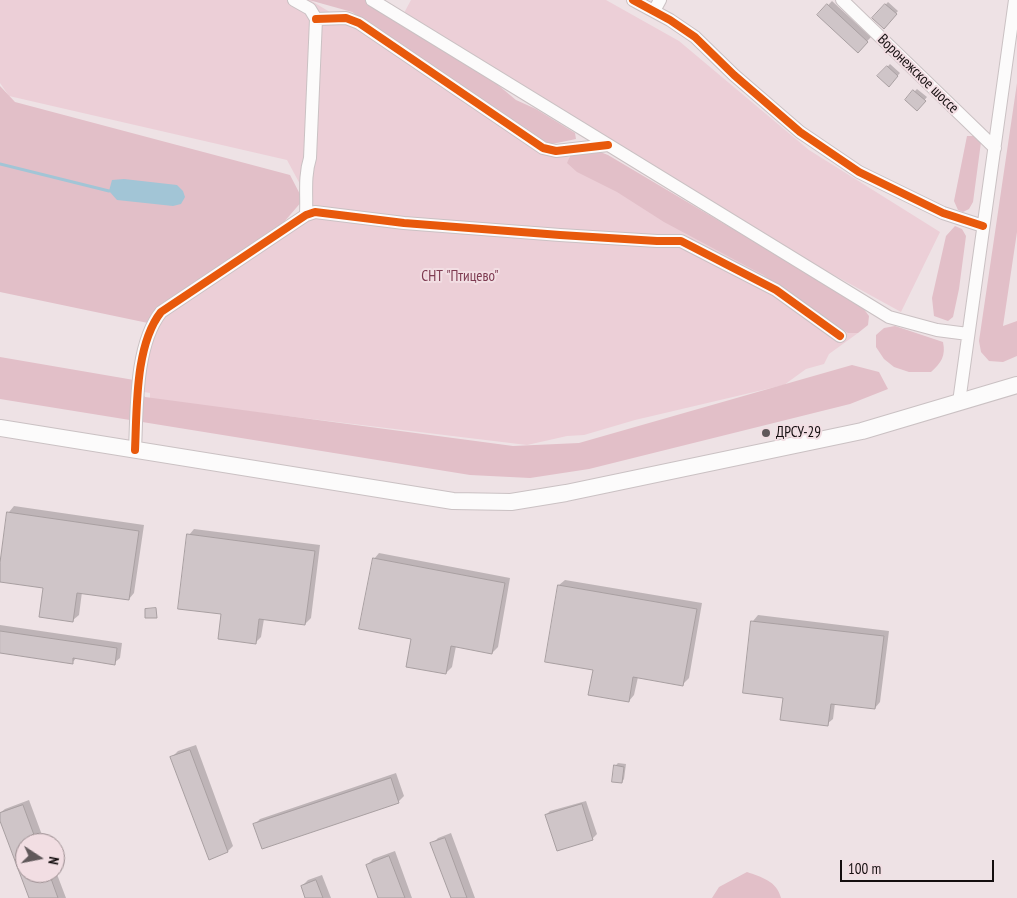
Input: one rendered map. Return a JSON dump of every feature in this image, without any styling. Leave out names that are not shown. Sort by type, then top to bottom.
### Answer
[{"type":"main road","points":[[0,428],[454,500],[511,502],[566,493],[862,431],[1017,385]]},
{"type":"street","points":[[294,0],[310,9],[316,19],[310,158],[306,172],[308,194],[306,215]]},
{"type":"street","points":[[633,0],[657,6],[670,20],[695,38],[734,75],[800,132],[859,172],[943,214],[984,226]]},
{"type":"street","name":"Воронежское шоссе","points":[[842,0],[994,148]]},
{"type":"street","points":[[959,402],[1016,0]]},
{"type":"street","points":[[375,1],[889,318],[937,330],[968,334]]},
{"type":"street","points":[[316,19],[346,18],[359,23],[544,148],[556,152],[608,145]]},
{"type":"street","points":[[135,450],[144,345],[153,322],[161,312],[306,215],[315,212],[404,223],[560,235],[681,241],[776,290],[840,336]]},
{"type":"green space","name":"СНТ \"Птицево\"","points":[[0,0],[310,0],[858,333],[829,354],[824,364],[806,369],[784,385],[635,420],[584,435],[567,436],[527,445],[138,398],[150,398],[150,393],[144,392],[147,344],[156,322],[315,212],[287,160],[9,96],[0,83]]},
{"type":"green space","points":[[411,0],[606,0],[679,41],[809,150],[940,232],[901,312],[792,252],[404,13]]},
{"type":"shaded area","points":[[309,0],[365,0],[492,80],[516,100],[536,109],[575,133],[576,139],[552,144],[538,139],[352,12]]},
{"type":"shaded area","points":[[1017,83],[1017,232],[1003,326],[1017,321],[1017,356],[1003,362],[989,361],[981,352],[979,341]]},
{"type":"shaded area","points":[[0,86],[15,102],[290,175],[303,200],[265,244],[148,323],[0,292]]},
{"type":"shaded area","points":[[967,136],[975,136],[981,142],[973,202],[969,209],[963,212],[958,210],[954,201]]},
{"type":"shaded area","points":[[595,150],[608,155],[861,305],[869,316],[868,325],[858,333],[848,333],[763,275],[664,222],[617,192],[577,172],[567,163],[571,154]]},
{"type":"shaded area","points":[[955,226],[962,229],[966,236],[959,289],[953,317],[948,321],[934,316],[932,298],[946,236]]},
{"type":"shaded area","points":[[895,326],[943,342],[944,351],[942,359],[931,372],[909,372],[894,367],[884,359],[876,347],[876,335],[884,328]]},
{"type":"shaded area","points":[[0,357],[134,380],[145,397],[513,446],[579,443],[852,365],[879,372],[888,389],[850,404],[589,469],[530,478],[470,475],[0,399]]},
{"type":"shaded area","points":[[747,872],[763,878],[776,887],[781,898],[712,898],[719,887]]},
{"type":"water","points":[[124,179],[177,185],[183,191],[185,197],[181,204],[173,206],[117,200],[109,191],[112,180]]},
{"type":"building","points":[[827,4],[868,42],[858,53],[817,15]]},
{"type":"building","points":[[885,4],[897,14],[884,29],[872,18]]},
{"type":"building","points":[[887,66],[898,76],[889,87],[877,76]]},
{"type":"building","points":[[913,90],[926,101],[917,111],[905,100]]},
{"type":"building","points":[[7,512],[139,531],[129,600],[77,593],[73,622],[39,617],[43,588],[0,582],[0,563]]},
{"type":"building","points":[[187,534],[315,551],[305,625],[259,619],[256,644],[218,639],[221,614],[178,609]]},
{"type":"building","points":[[373,558],[505,583],[492,654],[451,646],[446,674],[406,667],[411,639],[359,629]]},
{"type":"building","points":[[558,585],[697,609],[683,686],[633,677],[629,702],[588,695],[593,670],[545,662]]},
{"type":"building","points":[[156,608],[157,618],[145,618],[145,609]]},
{"type":"building","points":[[751,621],[884,636],[875,709],[831,704],[828,726],[780,720],[783,698],[743,693]]},
{"type":"building","points":[[0,631],[117,648],[115,665],[73,658],[73,664],[0,653]]},
{"type":"building","points":[[190,750],[228,852],[209,860],[170,757]]},
{"type":"building","points":[[614,765],[624,767],[622,783],[612,782]]},
{"type":"building","points":[[391,778],[399,803],[262,849],[253,824]]},
{"type":"building","points":[[582,804],[593,840],[557,851],[545,815]]},
{"type":"building","points":[[23,805],[33,833],[15,833],[15,861],[0,821],[0,813]]},
{"type":"building","points":[[445,838],[467,898],[451,898],[430,843]]},
{"type":"building","points":[[389,856],[405,898],[378,898],[366,865]]},
{"type":"building","points":[[316,880],[323,898],[305,898],[301,886]]},
{"type":"building","points":[[23,883],[53,883],[58,898],[29,898]]},
{"type":"waterway","points":[[0,164],[109,191]]},
{"type":"cycle path","points":[[633,0],[670,20],[695,37],[734,75],[800,132],[859,172],[943,213],[983,226]]},
{"type":"cycle path","points":[[316,19],[346,18],[359,23],[543,148],[556,151],[608,145]]},
{"type":"cycle path","points":[[135,450],[137,397],[142,359],[152,326],[161,312],[306,215],[315,212],[404,223],[560,235],[681,241],[776,290],[840,336]]},
{"type":"place","name":"ДРСУ-29","points":[[766,433]]}]
